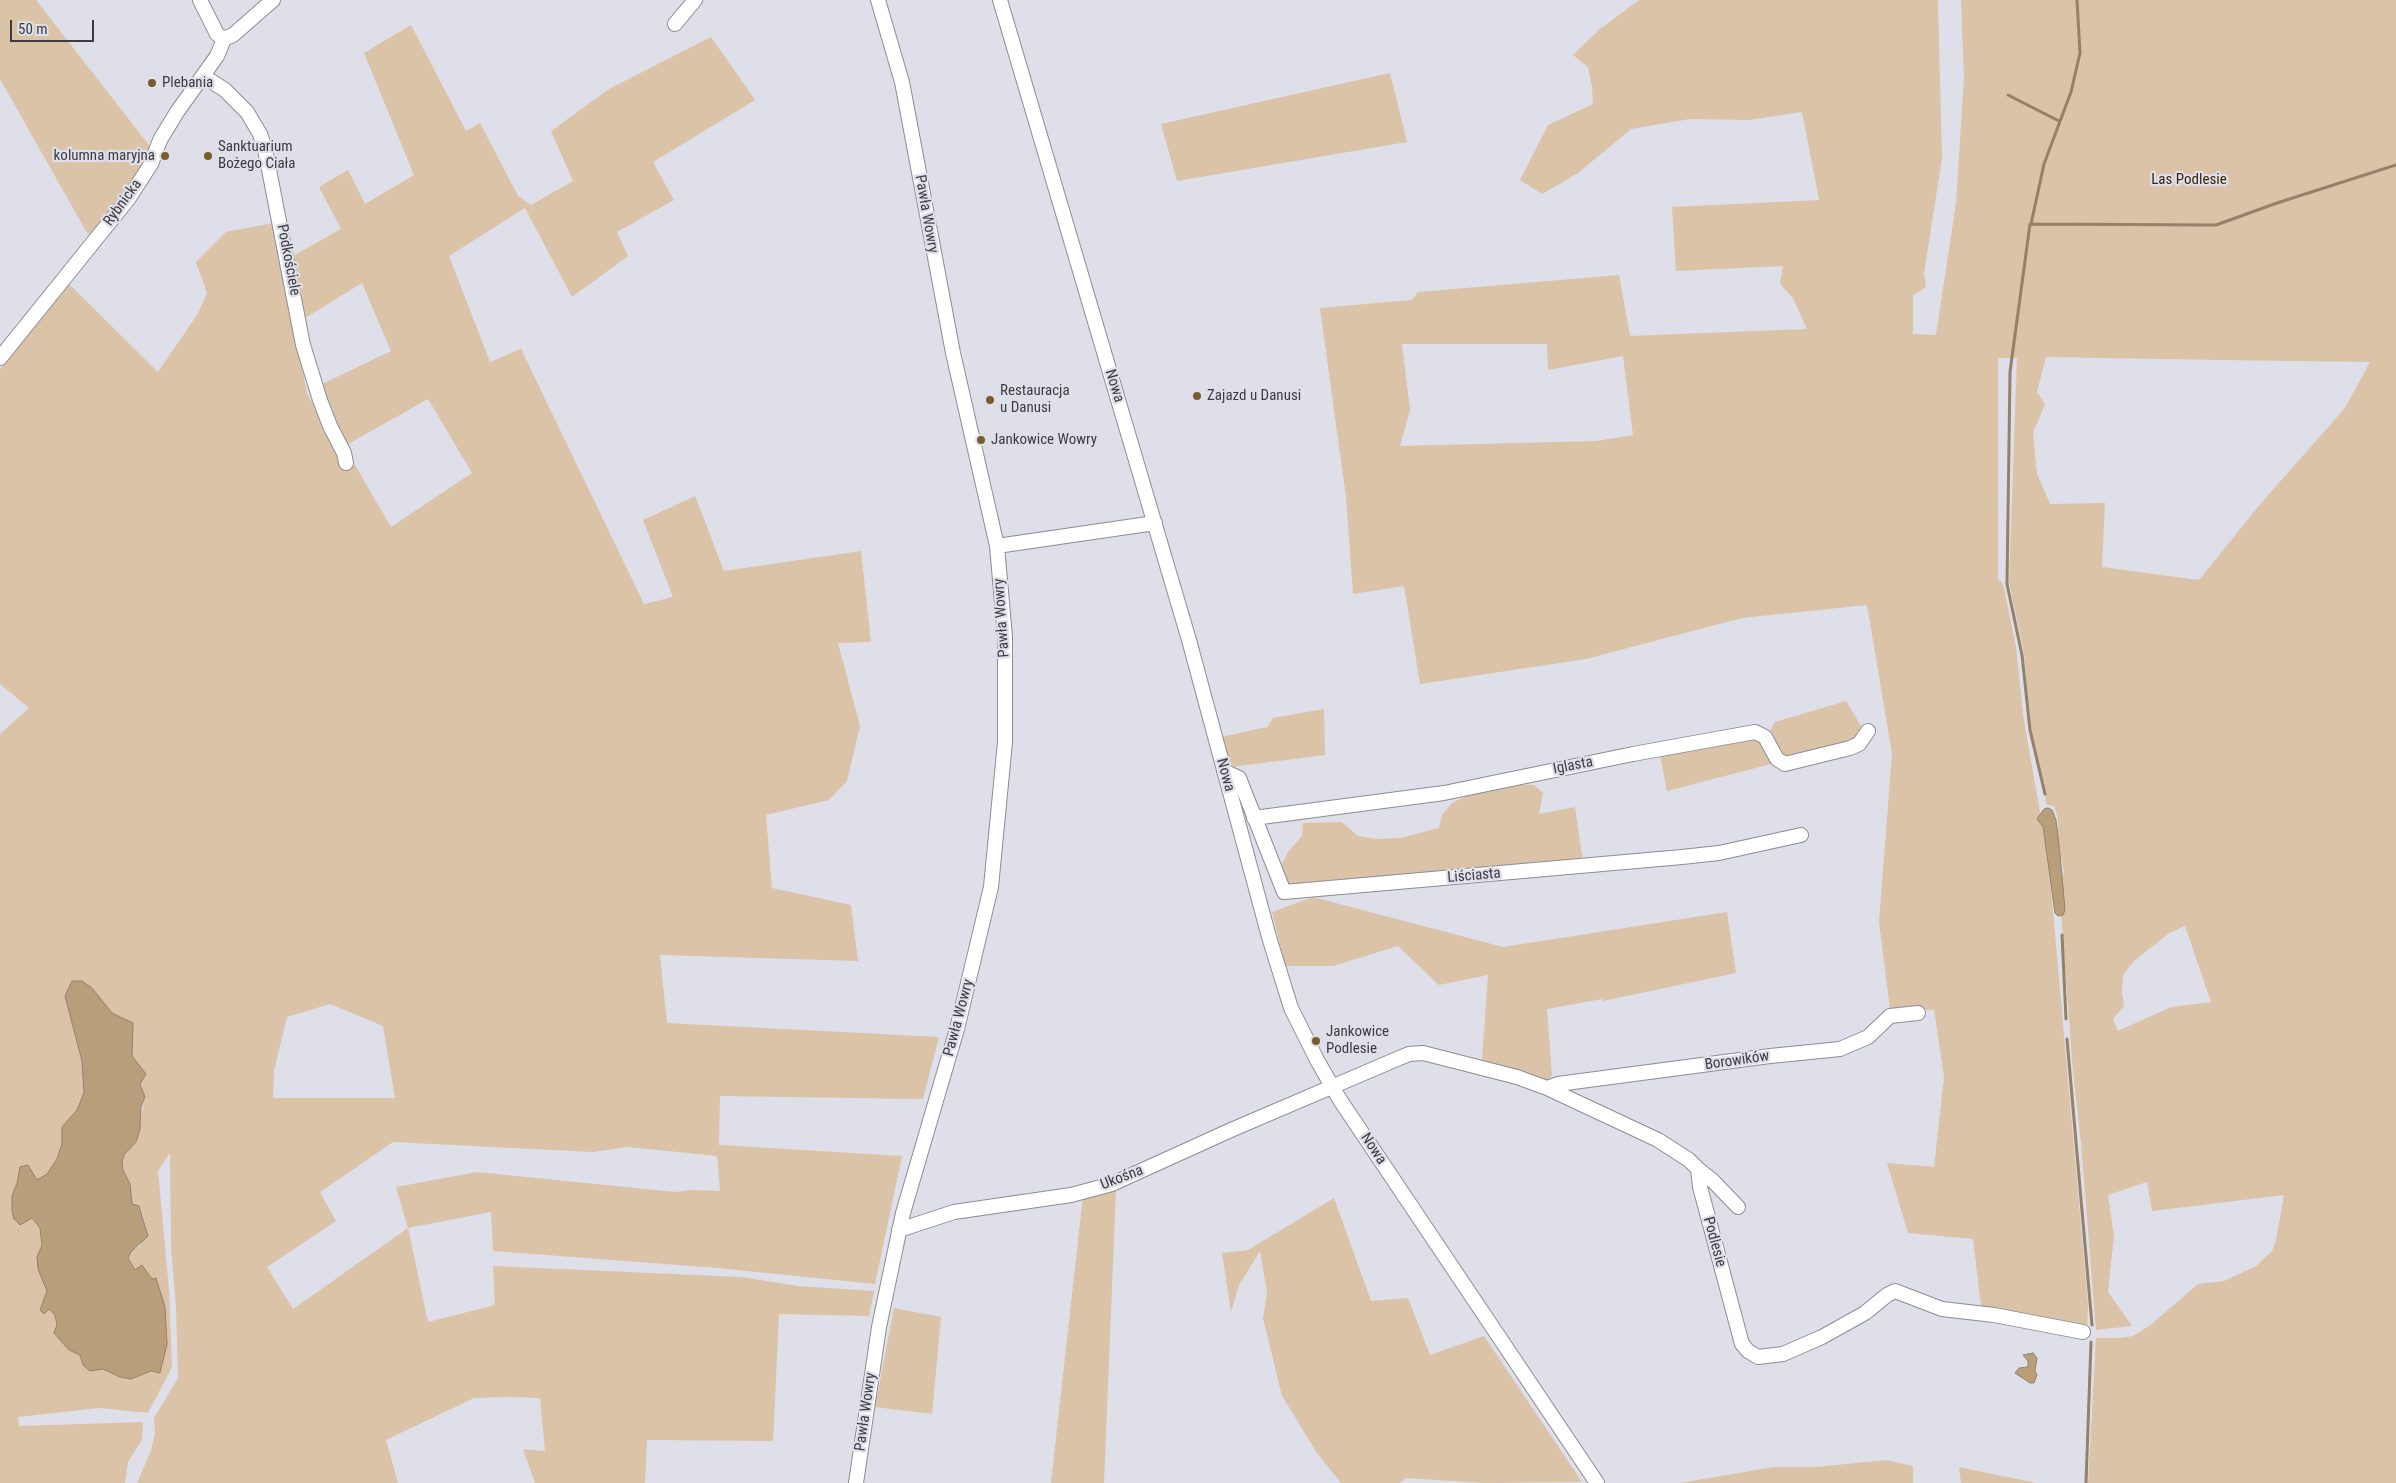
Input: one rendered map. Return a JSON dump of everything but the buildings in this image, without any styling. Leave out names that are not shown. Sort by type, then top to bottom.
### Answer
[{"type":"street","points":[[200,0],[217,34],[224,39],[233,35],[274,0]]},
{"type":"street","points":[[675,24],[695,0]]},
{"type":"street","name":"Pawła Wowry","points":[[856,1483],[877,1336],[899,1230],[908,1191],[957,1029],[991,887],[1004,742],[1005,637],[996,546],[951,343],[902,82],[878,0]]},
{"type":"street","name":"Nowa","points":[[1000,0],[1155,523],[1286,992],[1301,1030],[1332,1087],[1597,1483]]},
{"type":"street","name":"Rybnicka","points":[[0,358],[129,198],[151,164],[160,140],[177,112],[217,56],[224,39]]},
{"type":"street","name":"Podkościele","points":[[203,76],[225,90],[246,112],[260,134],[265,149],[303,345],[320,400],[330,426],[344,453],[346,464]]},
{"type":"street","points":[[996,546],[1155,523]]},
{"type":"street","name":"Iglasta","points":[[1254,818],[1444,793],[1517,776],[1755,732],[1765,737],[1776,759],[1785,764],[1850,748],[1859,744],[1868,731]]},
{"type":"street","name":"Liściasta","points":[[1224,771],[1238,778],[1284,892],[1720,853],[1801,835]]},
{"type":"street","name":"Borowików","points":[[1547,1088],[1558,1084],[1770,1056],[1840,1049],[1868,1038],[1890,1016],[1918,1013]]},
{"type":"street","points":[[1332,1087],[1409,1054],[1423,1053],[1517,1077],[1547,1088],[1658,1140],[1683,1155],[1698,1170],[1713,1181],[1738,1207]]},
{"type":"street","name":"Ukośna","points":[[899,1230],[954,1212],[1071,1195],[1112,1184],[1332,1087]]},
{"type":"street","name":"Podlesie","points":[[1698,1170],[1700,1187],[1742,1344],[1748,1351],[1758,1357],[1782,1354],[1822,1337],[1865,1313],[1887,1295],[1896,1291],[1942,1309],[1994,1315],[2083,1332]]},
{"type":"green space","points":[[0,0],[36,0],[152,149],[148,163],[94,239],[86,231],[0,79]]},
{"type":"green space","name":"Las Podlesie","points":[[1639,0],[1938,0],[1942,158],[1924,274],[1926,287],[1913,295],[1913,334],[1936,335],[1956,203],[1964,78],[1961,0],[2396,0],[2396,1483],[2088,1483],[2096,1338],[2133,1336],[2152,1324],[2198,1284],[2224,1281],[2256,1266],[2272,1251],[2276,1240],[2284,1195],[2152,1211],[2147,1182],[2108,1195],[2114,1236],[2108,1292],[2132,1326],[2096,1330],[2059,886],[2064,872],[2058,839],[2058,819],[2054,806],[2047,805],[2030,726],[2024,654],[2009,582],[2017,358],[1998,358],[1998,579],[2003,584],[2016,647],[2024,721],[2042,823],[2051,889],[2088,1305],[2087,1328],[1947,1304],[1981,1306],[1973,1239],[1908,1233],[1887,1163],[1934,1167],[1944,1077],[1934,1010],[1890,1009],[1879,922],[1892,754],[1867,605],[1742,618],[1586,659],[1420,684],[1404,586],[1353,594],[1346,497],[1320,308],[1412,300],[1418,292],[1619,275],[1630,336],[1807,329],[1793,298],[1780,284],[1783,266],[1676,271],[1672,207],[1819,200],[1802,112],[1749,120],[1690,119],[1631,129],[1578,173],[1542,194],[1520,180],[1548,125],[1593,104],[1588,67],[1573,55],[1600,29]],"holes":[[[1402,344],[1547,344],[1548,370],[1623,356],[1633,435],[1596,441],[1400,446],[1410,410]],[[2046,357],[2370,362],[2345,408],[2262,502],[2199,580],[2102,567],[2105,503],[2050,504],[2037,474],[2033,433],[2045,404],[2037,392]],[[2185,926],[2211,1002],[2171,1007],[2118,1031],[2113,1019],[2124,1006],[2122,992],[2123,975],[2133,962],[2169,933]]]},
{"type":"green space","points":[[411,25],[466,131],[480,123],[518,196],[531,205],[573,181],[551,131],[609,89],[711,37],[755,100],[653,162],[674,200],[617,232],[628,256],[572,297],[525,208],[449,256],[490,362],[521,349],[644,604],[673,597],[643,520],[695,496],[724,571],[861,551],[871,642],[838,643],[860,726],[847,781],[829,800],[766,815],[772,888],[851,905],[858,961],[660,955],[667,1023],[939,1037],[923,1099],[720,1096],[719,1145],[902,1156],[875,1284],[718,1268],[493,1251],[491,1212],[408,1228],[428,1322],[495,1305],[493,1266],[741,1277],[798,1286],[874,1291],[869,1316],[779,1314],[773,1441],[647,1440],[645,1483],[535,1483],[523,1449],[545,1451],[540,1398],[506,1397],[474,1398],[386,1440],[398,1483],[137,1483],[151,1451],[155,1433],[154,1418],[178,1378],[176,1307],[171,1247],[170,1153],[158,1171],[169,1289],[172,1367],[148,1413],[99,1408],[18,1417],[19,1426],[143,1422],[142,1440],[128,1462],[125,1483],[0,1483],[0,734],[29,708],[0,684],[0,369],[69,284],[158,372],[197,315],[207,293],[196,262],[226,232],[274,223],[307,393],[349,468],[355,465],[391,527],[472,473],[428,399],[348,444],[352,455],[346,448],[318,386],[391,351],[362,283],[305,318],[291,257],[341,229],[319,187],[348,170],[365,204],[414,175],[364,53]],"holes":[[[65,996],[133,1036],[132,1056],[145,1097],[136,1142],[124,1155],[122,1162],[123,1170],[130,1184],[132,1205],[140,1206],[146,1226],[140,1246],[131,1252],[128,1258],[135,1270],[142,1265],[152,1279],[165,1307],[165,1321],[155,1372],[151,1371],[131,1379],[103,1369],[83,1365],[80,1355],[69,1350],[57,1325],[55,1315],[49,1308],[40,1310],[47,1291],[38,1269],[37,1257],[42,1245],[40,1228],[32,1218],[26,1220],[12,1196],[20,1167],[28,1165],[37,1181],[47,1174],[57,1159],[62,1143],[62,1127],[77,1110],[84,1093],[82,1061]],[[330,1004],[383,1026],[395,1098],[273,1098],[274,1071],[287,1017]],[[393,1142],[593,1152],[628,1147],[717,1156],[720,1191],[692,1190],[675,1192],[477,1172],[396,1187],[408,1228],[293,1309],[267,1267],[336,1221],[320,1192]]]},
{"type":"green space","points":[[1390,73],[1407,142],[1177,181],[1161,124]]},
{"type":"green space","points":[[1846,701],[1861,726],[1860,737],[1850,743],[1786,757],[1781,755],[1769,733],[1775,722]]},
{"type":"green space","points":[[1324,709],[1325,755],[1231,767],[1221,737],[1267,727],[1273,718]]},
{"type":"green space","points":[[1752,736],[1763,742],[1775,763],[1667,791],[1660,755]]},
{"type":"green space","points":[[1520,785],[1534,785],[1543,793],[1539,814],[1575,807],[1583,862],[1287,886],[1280,868],[1288,852],[1302,836],[1303,823],[1342,822],[1358,836],[1377,839],[1401,838],[1439,828],[1442,815],[1452,803],[1470,794]]},
{"type":"green space","points":[[1313,897],[1503,947],[1727,912],[1736,973],[1603,1001],[1602,999],[1547,1009],[1552,1076],[1545,1082],[1482,1060],[1488,975],[1439,985],[1398,946],[1333,966],[1285,966],[1272,912]]},
{"type":"green space","points":[[1116,1189],[1104,1483],[1051,1483],[1083,1196]]},
{"type":"green space","points":[[1334,1198],[1371,1301],[1408,1298],[1430,1355],[1484,1336],[1582,1482],[1484,1483],[1406,1478],[1400,1483],[1341,1483],[1317,1453],[1282,1396],[1263,1318],[1267,1293],[1260,1251],[1239,1285],[1231,1312],[1222,1253],[1248,1250]]},
{"type":"green space","points":[[894,1308],[941,1317],[932,1414],[875,1407]]},
{"type":"green space","points":[[1886,1460],[1913,1466],[1913,1483],[1680,1483],[1774,1467],[1816,1467]]},
{"type":"green space","points":[[1959,1467],[2036,1483],[1961,1483]]},
{"type":"shaded area","points":[[2044,809],[2052,810],[2056,820],[2060,854],[2065,910],[2063,915],[2058,916],[2055,913],[2043,827],[2037,819]]},
{"type":"shaded area","points":[[72,981],[82,981],[92,988],[112,1013],[133,1023],[132,1056],[146,1074],[140,1084],[145,1097],[141,1107],[140,1129],[136,1142],[124,1155],[122,1162],[123,1170],[130,1184],[132,1204],[139,1206],[148,1236],[131,1252],[128,1258],[135,1270],[142,1265],[152,1279],[156,1278],[165,1307],[167,1344],[160,1373],[151,1371],[131,1379],[120,1377],[103,1369],[90,1371],[83,1365],[80,1355],[69,1350],[54,1333],[57,1325],[55,1315],[49,1309],[44,1314],[40,1310],[47,1291],[38,1269],[37,1257],[42,1245],[40,1228],[32,1218],[20,1225],[14,1219],[12,1211],[12,1196],[20,1167],[28,1165],[37,1180],[47,1174],[57,1159],[62,1144],[62,1127],[77,1110],[84,1093],[82,1061],[65,996]]},
{"type":"shaded area","points":[[2033,1353],[2037,1358],[2035,1371],[2037,1375],[2034,1383],[2030,1383],[2015,1373],[2019,1368],[2028,1367],[2028,1361],[2023,1355]]},
{"type":"waterway","points":[[2031,224],[2044,164],[2071,92],[2080,53],[2077,0]]},
{"type":"waterway","points":[[2008,95],[2059,121]]},
{"type":"waterway","points":[[2045,794],[2030,730],[2022,655],[2007,584],[2010,372],[2030,224],[2216,225],[2277,203],[2396,165]]},
{"type":"waterway","points":[[2062,935],[2066,1019]]},
{"type":"waterway","points":[[2067,1039],[2092,1325]]},
{"type":"waterway","points":[[2086,1483],[2091,1342]]},
{"type":"place","name":"Plebania","points":[[152,83]]},
{"type":"place","name":"kolumna maryjna","points":[[165,156]]},
{"type":"place","name":"Sanktuarium Bożego Ciała","points":[[208,156]]},
{"type":"place","name":"Zajazd u Danusi","points":[[1197,396]]},
{"type":"place","name":"Restauracja u Danusi","points":[[990,400]]},
{"type":"place","name":"Jankowice Wowry","points":[[981,440]]},
{"type":"place","name":"Jankowice Podlesie","points":[[1316,1041]]}]
